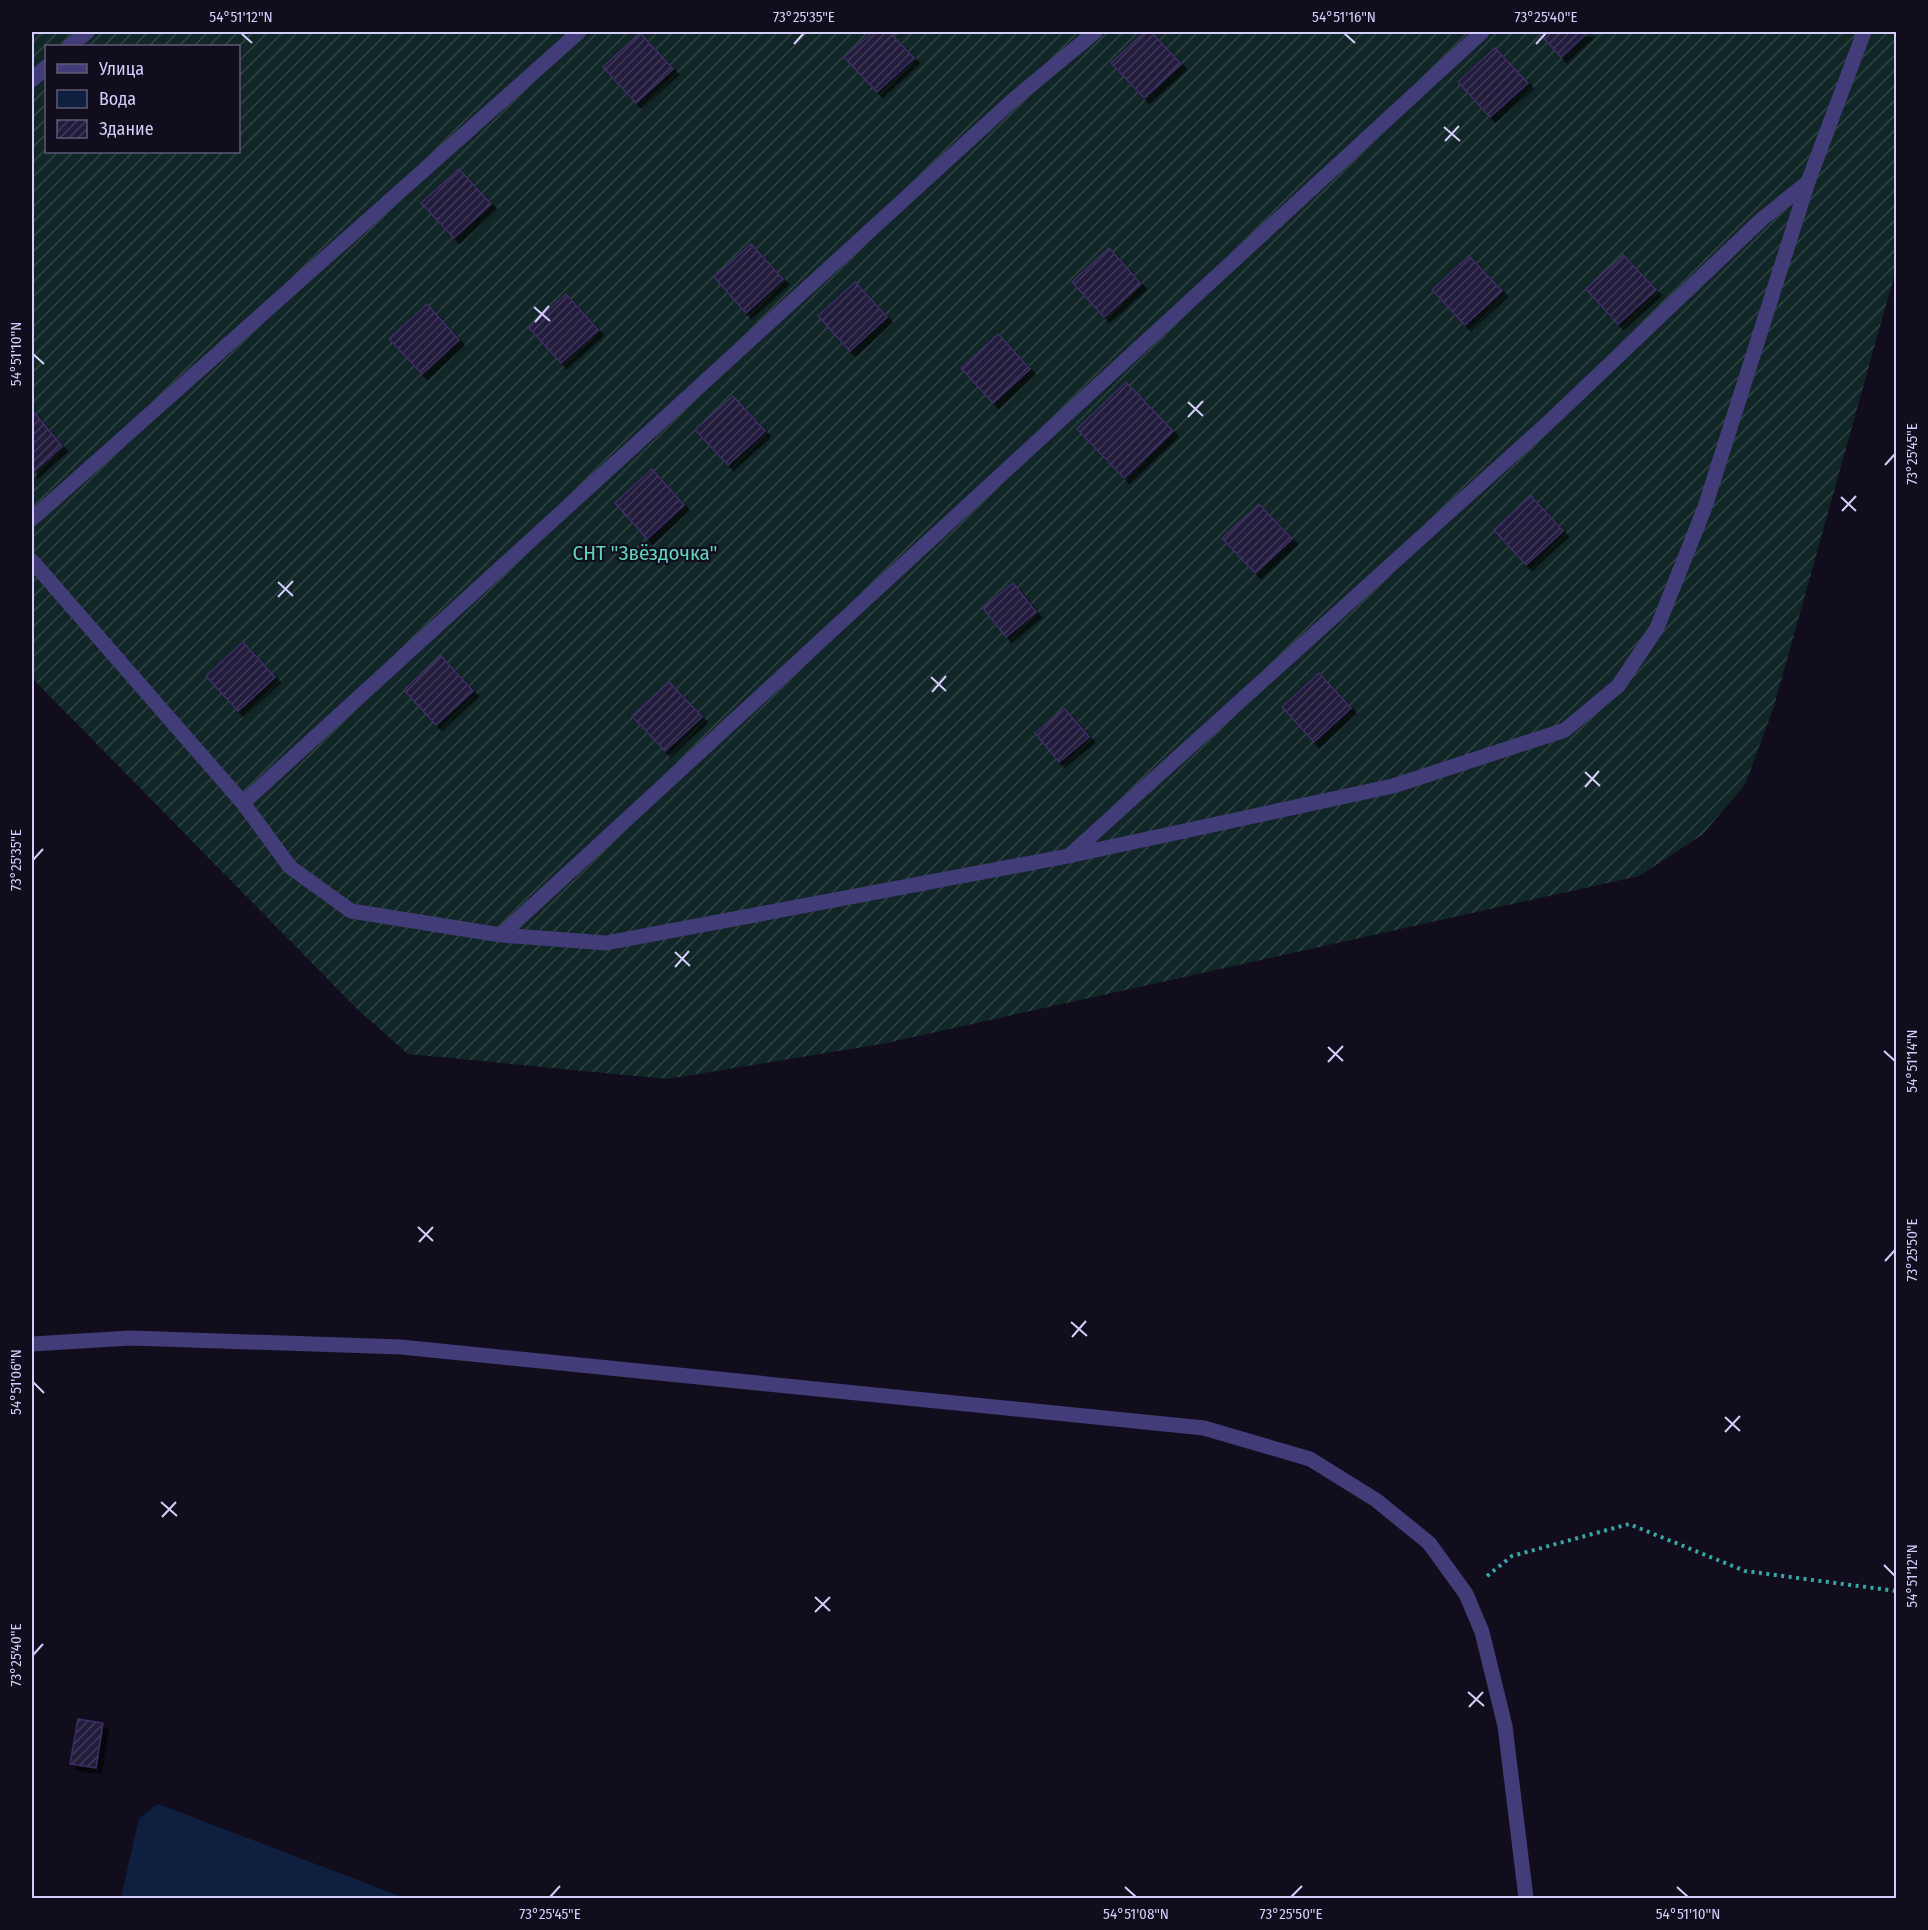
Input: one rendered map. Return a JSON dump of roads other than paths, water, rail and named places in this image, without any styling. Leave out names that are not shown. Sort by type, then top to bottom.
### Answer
[{"type":"street","points":[[71,45],[87,32]]},
{"type":"street","points":[[32,519],[579,32]]},
{"type":"street","points":[[243,803],[1004,108],[1095,32]]},
{"type":"street","points":[[501,934],[1482,32]]},
{"type":"street","points":[[32,561],[243,803],[290,867],[351,911],[501,934],[606,944],[1068,856],[1393,786],[1565,730],[1618,686],[1657,628],[1705,507],[1808,182],[1864,32]]},
{"type":"street","points":[[32,80],[45,68]]},
{"type":"street","points":[[1068,856],[1551,420],[1762,219],[1808,182]]},
{"type":"street","points":[[32,1344],[130,1338],[401,1347],[1204,1428],[1310,1459],[1376,1500],[1429,1543],[1466,1594],[1482,1632],[1505,1726],[1526,1899]]},
{"type":"water","points":[[158,1804],[405,1898],[121,1898],[139,1818]]},
{"type":"park label","name":"СНТ \"Звёздочка\"","points":[[645,553]]}]
